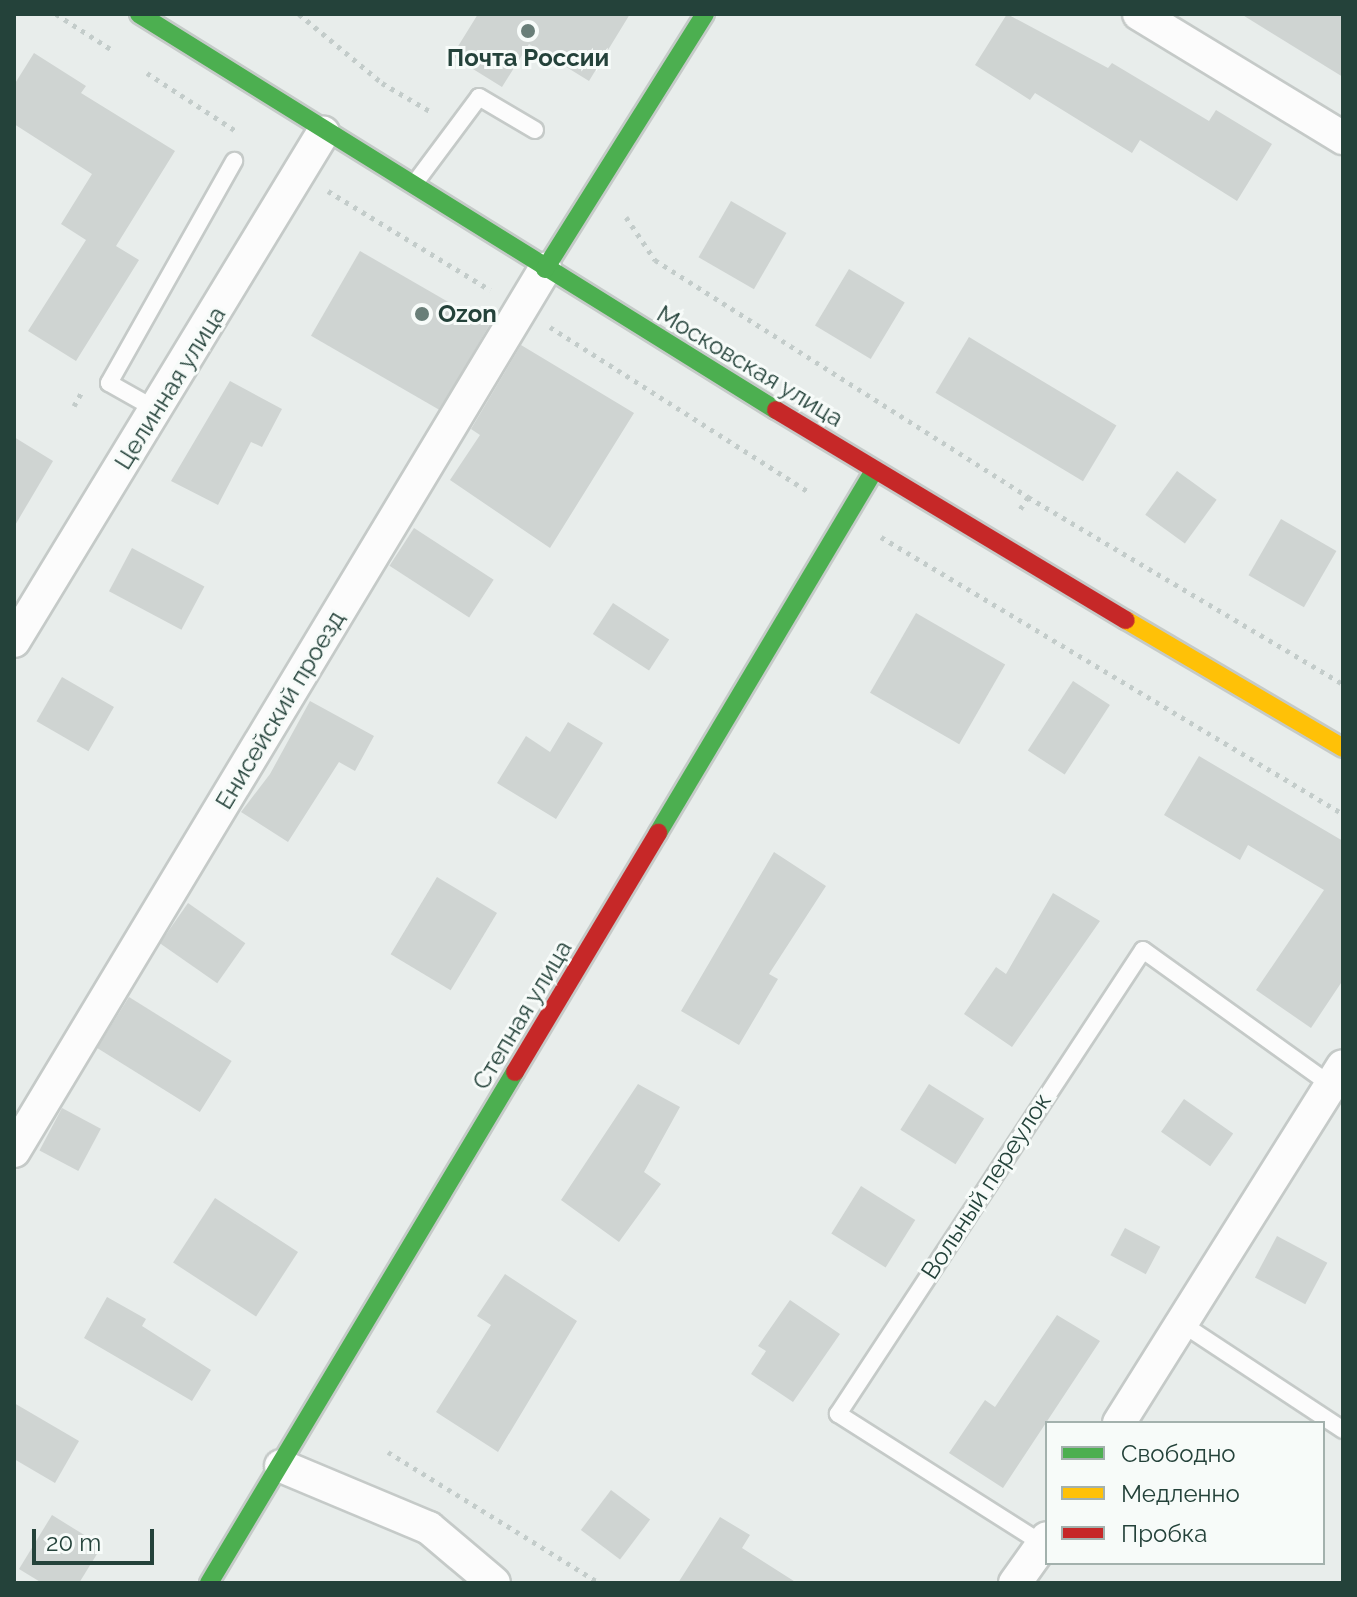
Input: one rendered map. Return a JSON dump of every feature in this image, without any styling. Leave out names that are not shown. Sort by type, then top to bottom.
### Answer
[{"type":"street","name":"Московская улица","points":[[139,14],[323,133],[874,471],[1343,748]]},
{"type":"street","points":[[545,269],[705,14]]},
{"type":"street","points":[[1139,14],[1343,138]]},
{"type":"street","name":"Целинная улица","points":[[14,641],[323,133]]},
{"type":"street","name":"Енисейский проезд","points":[[14,1151],[545,269]]},
{"type":"street","name":"Степная улица","points":[[209,1583],[874,471]]},
{"type":"street","points":[[1120,1421],[1337,1075]]},
{"type":"street","points":[[281,1466],[429,1528],[494,1583]]},
{"type":"street","points":[[1015,1583],[1045,1541]]},
{"type":"lane","points":[[412,188],[479,97],[535,130]]},
{"type":"lane","points":[[157,410],[109,383],[234,161]]},
{"type":"lane","name":"Вольный переулок","points":[[1045,1541],[838,1414],[1143,950],[1337,1075]]},
{"type":"lane","points":[[1181,1323],[1343,1430]]},
{"type":"path","points":[[299,14],[382,83],[456,127]]},
{"type":"path","points":[[599,184],[616,197],[655,260],[1028,497],[1343,684]]},
{"type":"path","points":[[522,309],[846,516],[1343,814]]},
{"type":"path","points":[[973,591],[1028,497]]},
{"type":"path","points":[[388,1452],[599,1583]]},
{"type":"building","points":[[478,14],[630,14],[589,81],[529,44],[502,87],[452,56]]},
{"type":"building","points":[[1007,14],[1108,68],[1112,63],[1209,121],[1216,110],[1272,144],[1237,201],[1140,140],[1132,153],[1035,93],[1030,100],[975,65]]},
{"type":"building","points":[[1241,14],[1343,14],[1343,77]]},
{"type":"building","points":[[34,53],[86,86],[81,93],[175,151],[116,246],[139,260],[76,361],[28,331],[86,240],[61,224],[92,174],[14,124],[14,85]]},
{"type":"building","points":[[731,201],[786,233],[754,289],[698,257]]},
{"type":"building","points":[[360,251],[489,326],[440,410],[311,336]]},
{"type":"building","points":[[849,269],[905,302],[871,359],[815,326]]},
{"type":"building","points":[[969,337],[1116,426],[1083,481],[936,393]]},
{"type":"building","points":[[521,345],[634,413],[550,548],[450,480],[480,435],[471,429]]},
{"type":"building","points":[[230,381],[282,409],[262,447],[251,442],[218,505],[171,481]]},
{"type":"building","points":[[14,437],[53,461],[14,527]]},
{"type":"building","points":[[1177,471],[1217,500],[1185,543],[1145,515]]},
{"type":"building","points":[[1281,519],[1336,551],[1304,607],[1248,575]]},
{"type":"building","points":[[414,528],[494,580],[469,617],[389,566]]},
{"type":"building","points":[[132,548],[204,586],[181,630],[109,591]]},
{"type":"building","points":[[613,603],[669,639],[649,671],[593,634]]},
{"type":"building","points":[[916,613],[1005,664],[959,744],[870,693]]},
{"type":"building","points":[[62,677],[114,707],[88,751],[36,721]]},
{"type":"building","points":[[1073,681],[1110,705],[1065,775],[1028,751]]},
{"type":"building","points":[[310,701],[374,736],[355,771],[339,762],[288,842],[241,812],[270,774]]},
{"type":"building","points":[[568,722],[603,743],[556,819],[497,783],[526,736],[550,752]]},
{"type":"building","points":[[1199,756],[1343,841],[1343,980],[1311,1028],[1256,990],[1324,890],[1248,845],[1240,860],[1164,815]]},
{"type":"building","points":[[774,852],[826,886],[769,974],[778,979],[739,1045],[681,1011]]},
{"type":"building","points":[[437,877],[497,913],[451,990],[391,954]]},
{"type":"building","points":[[1053,893],[1100,921],[1012,1047],[964,1014],[996,967],[1006,974]]},
{"type":"building","points":[[188,903],[245,943],[217,983],[160,943]]},
{"type":"building","points":[[129,997],[232,1061],[200,1112],[97,1048]]},
{"type":"building","points":[[638,1084],[680,1107],[644,1172],[661,1184],[619,1242],[561,1200]]},
{"type":"building","points":[[929,1084],[984,1118],[956,1164],[900,1130]]},
{"type":"building","points":[[1184,1099],[1233,1133],[1210,1166],[1161,1132]]},
{"type":"building","points":[[62,1108],[101,1129],[78,1171],[39,1150]]},
{"type":"building","points":[[861,1186],[915,1220],[886,1267],[831,1233]]},
{"type":"building","points":[[215,1198],[298,1252],[256,1316],[173,1263]]},
{"type":"building","points":[[1125,1228],[1160,1247],[1146,1274],[1110,1255]]},
{"type":"building","points":[[1277,1236],[1327,1263],[1305,1304],[1255,1277]]},
{"type":"building","points":[[505,1274],[577,1321],[498,1452],[436,1412],[491,1325],[477,1316]]},
{"type":"building","points":[[107,1297],[146,1319],[142,1326],[211,1370],[192,1401],[84,1338]]},
{"type":"building","points":[[790,1300],[840,1334],[793,1402],[751,1374],[766,1351],[758,1346]]},
{"type":"building","points":[[1057,1315],[1100,1341],[1003,1488],[949,1453],[985,1400],[995,1407]]},
{"type":"building","points":[[14,1403],[79,1441],[55,1483],[14,1459]]},
{"type":"building","points":[[611,1490],[650,1519],[620,1559],[581,1530]]},
{"type":"building","points":[[52,1515],[102,1546],[79,1583],[42,1583],[19,1569]]},
{"type":"building","points":[[720,1517],[750,1535],[742,1548],[797,1583],[678,1583]]},
{"type":"traffic: fast","points":[[139,14],[776,410]]},
{"type":"traffic: fast","points":[[545,269],[705,14]]},
{"type":"traffic: fast","points":[[658,833],[874,471]]},
{"type":"traffic: fast","points":[[209,1583],[515,1072]]},
{"type":"traffic: slow","points":[[1126,620],[1343,748]]},
{"type":"traffic: jam","points":[[776,410],[1126,620]]},
{"type":"traffic: jam","points":[[515,1072],[658,833]]},
{"type":"place","name":"Почта России","points":[[528,31]]},
{"type":"place","name":"Ozon","points":[[422,314]]}]
